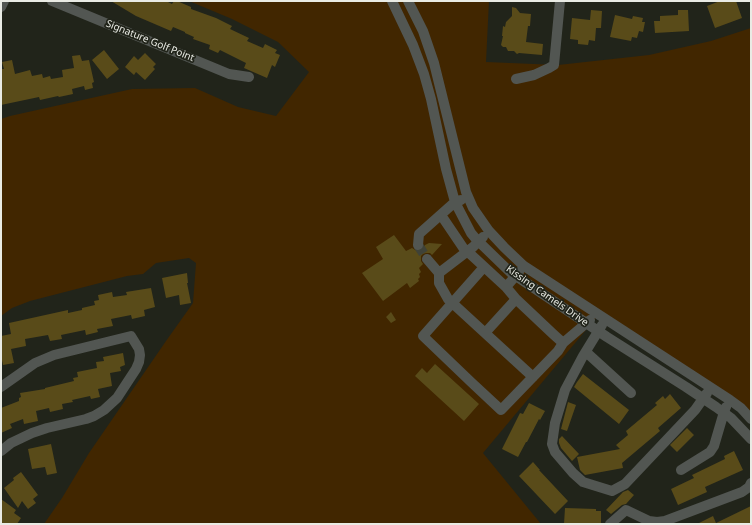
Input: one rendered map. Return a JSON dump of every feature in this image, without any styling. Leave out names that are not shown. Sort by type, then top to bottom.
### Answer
[{"type":"street","points":[[1,7],[4,1]]},
{"type":"street","name":"Signature Golf Point","points":[[52,1],[229,74],[249,77]]},
{"type":"street","name":"Kissing Camels Drive","points":[[392,1],[414,45],[424,74],[455,202],[471,233],[478,242],[515,276],[724,412],[732,418],[751,439]]},
{"type":"street","name":"Kissing Camels Drive","points":[[408,1],[423,31],[439,78],[460,172],[469,198],[473,208],[489,231],[504,248],[524,266],[730,400],[751,419]]},
{"type":"street","points":[[516,79],[534,75],[554,65],[560,1]]},
{"type":"street","points":[[418,245],[419,234],[455,202],[469,198]]},
{"type":"street","points":[[441,215],[467,252],[563,342]]},
{"type":"street","points":[[439,273],[467,252],[489,231]]},
{"type":"street","points":[[427,260],[439,273],[439,283],[448,299],[533,377]]},
{"type":"street","points":[[506,287],[524,266]]},
{"type":"street","points":[[484,267],[423,336],[501,410],[558,351],[563,342],[597,313]]},
{"type":"street","points":[[485,333],[516,299]]},
{"type":"street","points":[[606,319],[565,390],[555,423],[552,444],[555,452],[572,474],[583,482],[612,491],[625,484],[696,410],[711,388]]},
{"type":"street","points":[[1,387],[35,363],[54,355],[131,336],[139,349],[139,362],[136,369],[117,398],[104,410],[86,419],[32,433],[11,443],[1,451]]},
{"type":"street","points":[[586,352],[631,393]]},
{"type":"street","points":[[681,470],[710,452],[714,446],[724,412],[730,400]]},
{"type":"street","points":[[610,524],[626,510],[649,521],[665,521],[742,492],[749,487],[751,483]]},
{"type":"shaded area","points":[[189,1],[489,1],[486,62],[558,65],[649,55],[711,41],[751,28],[751,415],[601,312],[483,453],[541,524],[44,524],[62,498],[89,453],[193,303],[196,263],[189,258],[156,263],[143,274],[127,276],[30,301],[12,308],[1,316],[1,119],[132,89],[195,88],[238,107],[276,116],[309,72],[278,42],[232,19]]},
{"type":"building","points":[[111,1],[166,1],[172,4],[174,1],[177,1],[191,7],[191,9],[216,18],[232,26],[230,29],[249,38],[247,41],[263,48],[265,44],[277,50],[275,53],[280,55],[275,67],[272,65],[267,78],[244,68],[246,63],[220,50],[218,53],[209,49],[210,45],[193,39],[194,37],[185,32],[173,27],[171,31],[136,16]]},
{"type":"building","points":[[720,1],[736,1],[742,18],[715,28],[707,6]]},
{"type":"building","points":[[512,7],[516,8],[520,13],[531,14],[526,42],[543,44],[542,55],[517,54],[514,51],[508,51],[506,47],[501,45],[503,26],[505,27],[506,22],[512,16]]},
{"type":"building","points":[[591,10],[602,11],[601,28],[596,28],[595,41],[589,40],[588,45],[578,44],[578,40],[570,39],[572,18],[590,20]]},
{"type":"building","points":[[678,10],[688,10],[689,31],[655,33],[654,21],[660,21],[660,16],[678,15]]},
{"type":"building","points":[[615,15],[632,19],[633,16],[643,18],[642,22],[645,22],[643,32],[639,31],[637,38],[632,37],[631,41],[610,37]]},
{"type":"building","points":[[104,50],[119,69],[107,79],[92,60]]},
{"type":"building","points":[[145,53],[156,64],[153,67],[155,69],[145,80],[136,72],[134,75],[125,67],[134,56],[138,60]]},
{"type":"building","points":[[80,55],[82,61],[89,60],[94,82],[92,83],[93,88],[85,90],[84,86],[72,89],[73,94],[40,100],[39,97],[1,105],[1,69],[4,69],[2,62],[12,60],[15,74],[30,70],[32,76],[42,74],[43,78],[50,76],[51,79],[63,77],[62,70],[74,68],[72,56]]},
{"type":"building","points":[[394,235],[406,251],[412,248],[420,251],[429,243],[442,244],[432,255],[430,253],[426,253],[421,256],[421,261],[423,264],[419,268],[421,272],[419,274],[419,281],[410,288],[407,283],[383,301],[362,273],[383,259],[376,247]]},
{"type":"building","points":[[187,273],[187,283],[191,303],[180,305],[179,295],[166,298],[162,278]]},
{"type":"building","points":[[151,288],[155,307],[144,310],[145,316],[132,319],[131,315],[111,319],[113,326],[97,329],[98,332],[86,335],[85,330],[61,335],[62,339],[50,341],[48,335],[25,339],[26,346],[11,349],[14,363],[3,365],[1,356],[1,336],[11,334],[9,323],[68,310],[68,313],[82,310],[82,308],[95,305],[94,301],[99,300],[98,295],[112,292],[113,297],[127,295],[126,292]]},
{"type":"building","points":[[391,312],[396,320],[391,323],[386,317]]},
{"type":"building","points":[[123,353],[125,365],[120,367],[121,371],[110,373],[112,386],[98,389],[100,397],[91,399],[90,396],[72,400],[73,402],[62,404],[63,409],[50,412],[49,408],[36,411],[38,421],[24,424],[23,419],[10,424],[12,428],[1,433],[1,408],[19,401],[19,398],[21,397],[20,393],[45,389],[74,381],[73,378],[78,377],[77,372],[97,368],[96,362],[104,361],[103,357]]},
{"type":"building","points":[[435,364],[479,404],[464,421],[415,376],[422,368],[427,373]]},
{"type":"building","points":[[583,374],[629,410],[619,424],[574,387]]},
{"type":"building","points":[[670,394],[681,408],[658,428],[660,431],[622,463],[623,468],[585,475],[580,470],[577,457],[620,449],[616,445],[628,435],[626,431],[657,405],[655,403],[663,396],[665,399]]},
{"type":"building","points":[[568,402],[576,405],[567,431],[561,429]]},
{"type":"building","points":[[529,403],[545,411],[518,457],[502,449],[520,413],[523,414]]},
{"type":"building","points":[[687,428],[694,435],[677,452],[670,445]]},
{"type":"building","points":[[562,436],[579,454],[572,461],[561,448],[559,443],[559,439]]},
{"type":"building","points":[[51,444],[57,473],[47,475],[45,467],[32,469],[28,449]]},
{"type":"building","points":[[734,451],[743,470],[705,487],[707,492],[678,505],[671,489],[694,478],[692,475],[725,459],[724,456]]},
{"type":"building","points":[[533,462],[568,501],[555,514],[519,476]]},
{"type":"building","points":[[21,472],[38,495],[33,499],[36,503],[28,509],[22,501],[18,508],[4,488]]},
{"type":"building","points":[[628,490],[634,495],[626,504],[622,505],[611,514],[606,510],[623,492]]},
{"type":"building","points":[[1,499],[16,510],[14,513],[21,518],[17,524],[1,524]]},
{"type":"building","points":[[751,506],[751,524],[697,524],[713,516],[716,523]]},
{"type":"building","points":[[565,508],[596,509],[596,511],[601,511],[601,524],[564,524]]},
{"type":"tunnel","points":[[418,245],[427,259]]}]
